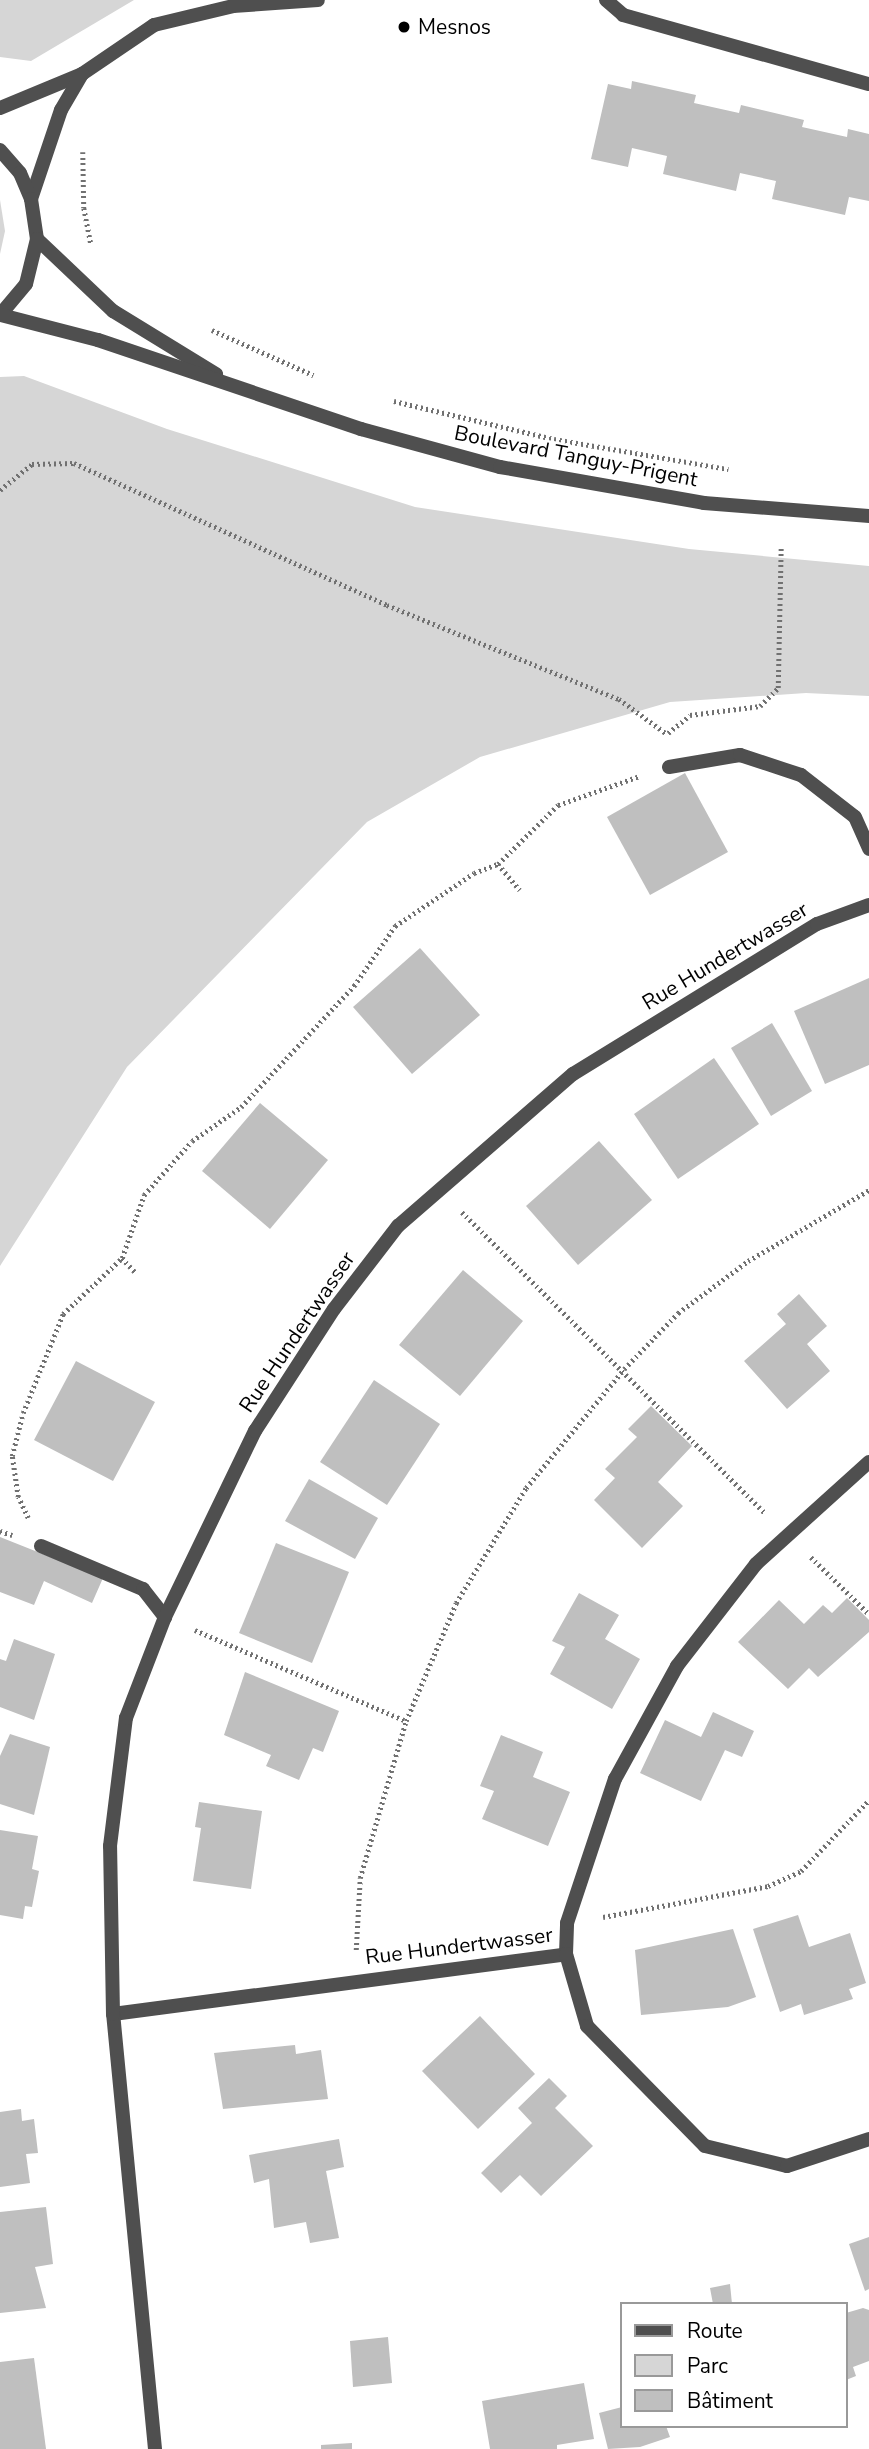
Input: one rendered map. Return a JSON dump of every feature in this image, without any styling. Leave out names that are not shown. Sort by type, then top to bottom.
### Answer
[{"type":"street","points":[[0,108],[82,74],[154,25],[233,6],[318,0]]},
{"type":"street","points":[[606,0],[623,15],[869,84]]},
{"type":"street","points":[[31,199],[61,110],[82,74]]},
{"type":"street","points":[[0,150],[20,173],[31,199],[37,239],[26,284],[1,315]]},
{"type":"street","name":"Boulevard Tanguy-Prigent","points":[[37,239],[113,312],[241,389]]},
{"type":"street","name":"Boulevard Tanguy-Prigent","points":[[1,315],[98,340],[361,429],[500,467],[704,503],[869,516]]},
{"type":"street","points":[[669,767],[740,755],[800,775],[855,817],[869,849]]},
{"type":"street","name":"Rue Hundertwasser","points":[[155,2449],[113,2014],[110,1846],[126,1718],[165,1617],[255,1431],[334,1309],[398,1226],[573,1073],[817,924],[869,905]]},
{"type":"street","points":[[566,1954],[567,1923],[615,1779],[677,1666],[757,1563],[869,1462]]},
{"type":"street","points":[[41,1546],[143,1588],[165,1617]]},
{"type":"street","name":"Rue Hundertwasser","points":[[113,2014],[354,1979],[566,1954],[587,2026],[705,2146],[787,2166],[869,2139]]},
{"type":"path","points":[[201,324],[320,378]]},
{"type":"path","points":[[384,398],[554,439],[742,471]]},
{"type":"path","points":[[0,489],[32,464],[74,463],[387,605],[619,699],[667,734]]},
{"type":"path","points":[[667,734],[690,715],[760,706],[778,688],[781,548]]},
{"type":"path","points":[[41,1546],[18,1497],[12,1456],[23,1413],[63,1314],[122,1258],[144,1195],[192,1141],[241,1107],[335,1006],[395,926],[474,873],[498,864],[558,805],[669,767],[667,734]]},
{"type":"path","points":[[498,864],[520,890]]},
{"type":"path","points":[[439,1190],[624,1369],[869,1614]]},
{"type":"path","points":[[354,1979],[360,1878],[406,1721],[456,1603],[526,1488],[624,1369],[678,1313],[748,1261],[869,1190]]},
{"type":"path","points":[[122,1258],[135,1272]]},
{"type":"path","points":[[0,1531],[41,1546]]},
{"type":"path","points":[[165,1617],[406,1721]]},
{"type":"path","points":[[567,1923],[768,1886],[800,1871],[869,1800]]},
{"type":"green space","points":[[0,0],[134,0],[31,61],[0,57]]},
{"type":"green space","points":[[0,200],[5,231],[0,254]]},
{"type":"green space","points":[[24,376],[167,429],[415,507],[689,549],[869,566],[869,696],[806,693],[670,702],[480,757],[367,822],[127,1067],[0,1266],[0,377]]},
{"type":"building","points":[[632,81],[696,95],[694,103],[739,113],[741,105],[804,120],[802,127],[847,137],[848,129],[869,134],[869,201],[849,197],[845,215],[772,199],[776,181],[740,173],[736,191],[663,174],[667,156],[632,148],[628,167],[591,159],[608,84],[631,89]]},
{"type":"building","points":[[685,773],[728,852],[650,895],[607,817]]},
{"type":"building","points":[[420,948],[480,1015],[412,1074],[353,1007]]},
{"type":"building","points":[[869,978],[869,1065],[825,1084],[794,1011]]},
{"type":"building","points":[[772,1023],[812,1091],[771,1116],[731,1048]]},
{"type":"building","points":[[714,1058],[759,1124],[678,1179],[634,1114]]},
{"type":"building","points":[[260,1103],[328,1160],[270,1229],[202,1171]]},
{"type":"building","points":[[599,1141],[652,1200],[578,1265],[526,1206]]},
{"type":"building","points":[[463,1270],[523,1321],[460,1396],[399,1345]]},
{"type":"building","points":[[799,1294],[827,1326],[807,1344],[830,1371],[787,1409],[744,1361],[786,1324],[777,1314]]},
{"type":"building","points":[[76,1361],[155,1402],[113,1481],[34,1440]]},
{"type":"building","points":[[374,1380],[440,1424],[387,1505],[320,1462]]},
{"type":"building","points":[[651,1406],[692,1446],[658,1482],[683,1506],[642,1548],[594,1500],[615,1478],[605,1469],[637,1437],[628,1429]]},
{"type":"building","points":[[309,1479],[378,1518],[355,1559],[285,1521]]},
{"type":"building","points":[[0,1537],[103,1578],[92,1603],[44,1581],[34,1605],[0,1592]]},
{"type":"building","points":[[276,1543],[349,1572],[312,1663],[239,1633]]},
{"type":"building","points":[[579,1593],[619,1615],[605,1639],[640,1659],[612,1709],[550,1674],[565,1647],[552,1641]]},
{"type":"building","points":[[847,1598],[869,1620],[869,1632],[818,1677],[809,1668],[788,1689],[738,1642],[779,1600],[804,1624],[823,1605],[832,1613]]},
{"type":"building","points":[[14,1639],[55,1654],[34,1720],[0,1707],[0,1659],[6,1661]]},
{"type":"building","points":[[245,1672],[339,1711],[323,1752],[313,1748],[299,1780],[266,1766],[271,1755],[224,1735]]},
{"type":"building","points":[[713,1712],[754,1731],[742,1757],[725,1750],[701,1801],[640,1773],[665,1720],[701,1737]]},
{"type":"building","points":[[10,1734],[50,1747],[34,1815],[0,1804],[0,1756]]},
{"type":"building","points":[[501,1735],[543,1752],[533,1777],[570,1792],[548,1846],[482,1819],[494,1791],[480,1786]]},
{"type":"building","points":[[199,1802],[262,1811],[251,1889],[193,1881],[201,1828],[195,1827]]},
{"type":"building","points":[[0,1830],[38,1836],[32,1869],[39,1871],[32,1907],[25,1906],[23,1919],[0,1915]]},
{"type":"building","points":[[798,1915],[809,1947],[850,1933],[866,1983],[849,1989],[853,1999],[804,2015],[801,2004],[780,2012],[753,1929]]},
{"type":"building","points":[[733,1929],[756,1997],[728,2007],[641,2015],[635,1950]]},
{"type":"building","points":[[480,2016],[535,2074],[478,2129],[422,2071]]},
{"type":"building","points":[[295,2045],[296,2054],[321,2050],[328,2099],[223,2109],[214,2053]]},
{"type":"building","points":[[549,2078],[567,2096],[555,2108],[593,2146],[541,2196],[520,2175],[501,2193],[481,2173],[532,2123],[518,2108]]},
{"type":"building","points":[[21,2109],[22,2121],[34,2119],[38,2153],[26,2154],[30,2183],[0,2187],[0,2112]]},
{"type":"building","points":[[339,2139],[344,2167],[326,2171],[339,2238],[310,2243],[306,2222],[274,2228],[269,2179],[254,2183],[249,2155]]},
{"type":"building","points":[[46,2207],[53,2264],[35,2267],[46,2308],[0,2313],[0,2212]]},
{"type":"building","points":[[869,2237],[869,2289],[865,2291],[849,2244]]},
{"type":"building","points":[[730,2284],[732,2302],[713,2302],[710,2288]]},
{"type":"building","points":[[863,2308],[869,2310],[869,2361],[853,2367],[856,2376],[848,2379],[848,2312]]},
{"type":"building","points":[[388,2337],[392,2383],[353,2387],[350,2341]]},
{"type":"building","points":[[34,2358],[46,2449],[0,2449],[0,2362]]},
{"type":"building","points":[[584,2383],[594,2439],[557,2445],[557,2449],[490,2449],[482,2401]]},
{"type":"building","points":[[620,2408],[620,2428],[667,2428],[670,2437],[640,2447],[608,2449],[599,2413]]},
{"type":"building","points":[[352,2443],[352,2449],[321,2449],[321,2445]]},
{"type":"place","name":"Mesnos","points":[[404,27]]}]
